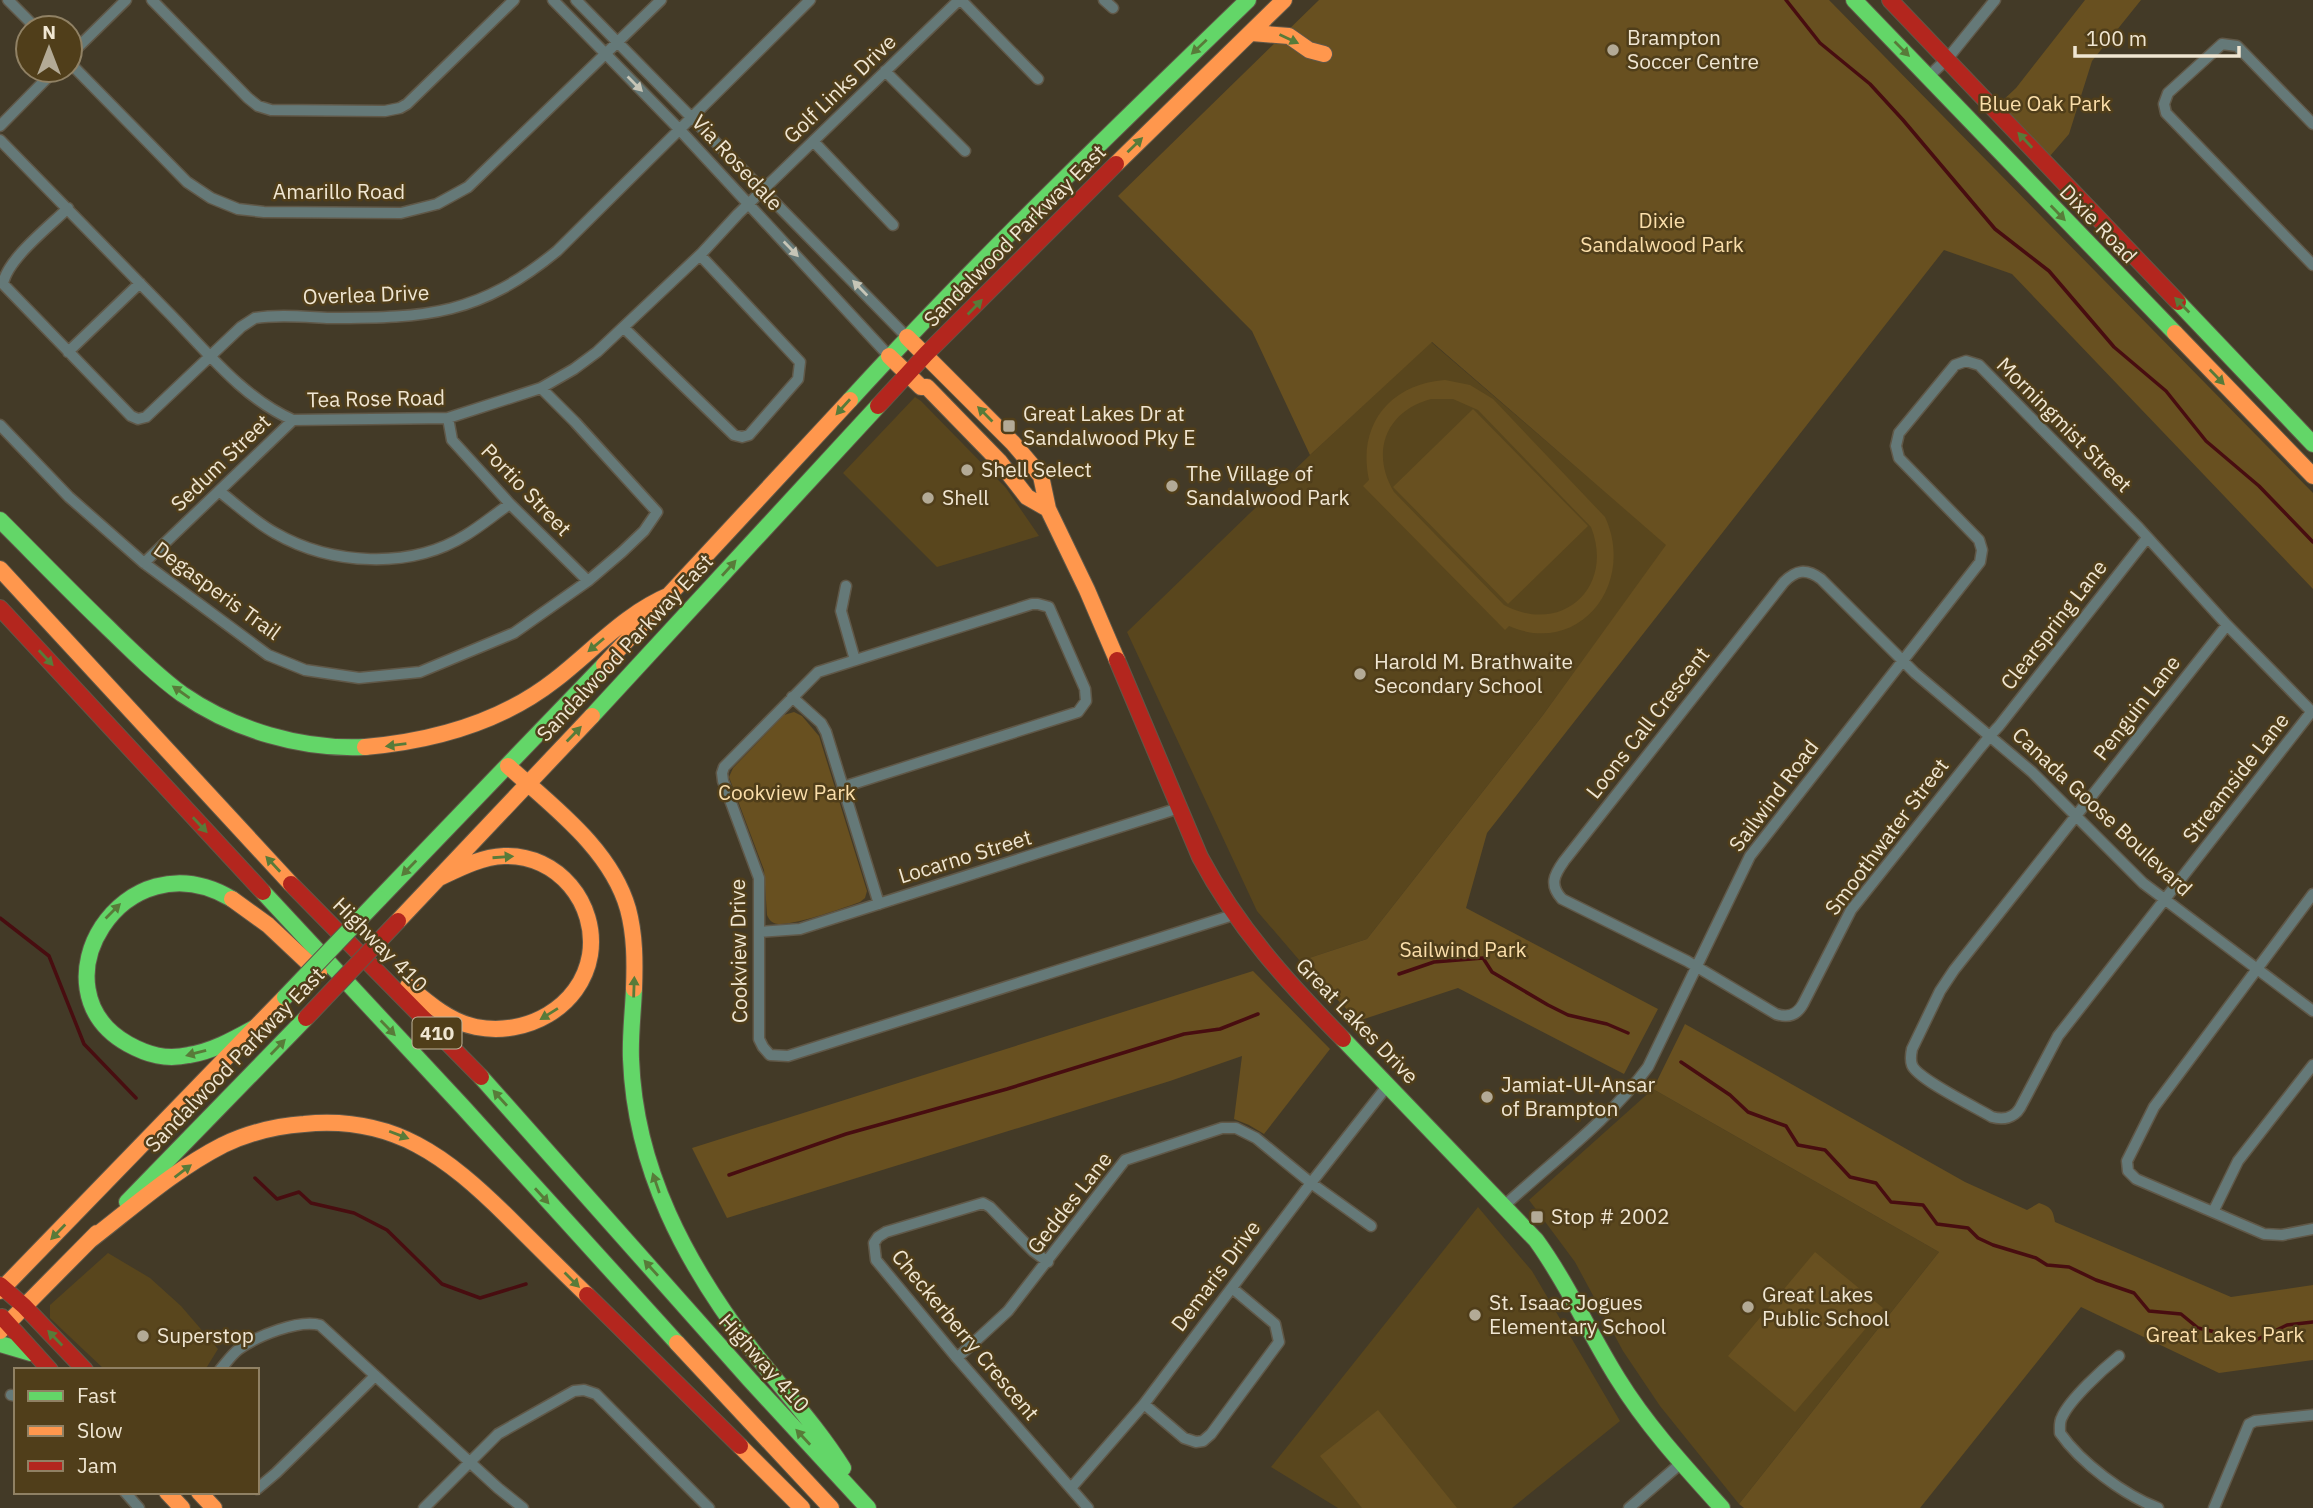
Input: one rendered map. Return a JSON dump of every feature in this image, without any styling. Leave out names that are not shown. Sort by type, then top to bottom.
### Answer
[{"type":"main road","name":"Sandalwood Parkway East","points":[[1,1288],[258,1026],[672,594],[889,356],[1028,213],[1248,0]]},
{"type":"main road","name":"Dixie Road","points":[[1854,0],[2313,477]]},
{"type":"main road","name":"Dixie Road","points":[[1890,0],[2313,444]]},
{"type":"main road","name":"Sandalwood Parkway East","points":[[3,1323],[24,1306],[89,1241],[306,1018],[656,649],[926,354],[1125,155],[1252,33],[1280,1]]},
{"type":"main road","points":[[1252,33],[1289,36],[1309,50],[1324,54]]},
{"type":"main road","name":"Great Lakes Drive","points":[[908,337],[1013,443],[1041,476],[1048,509],[1087,590],[1205,868],[1233,915],[1248,936],[1306,999],[1552,1259],[1616,1377],[1680,1464],[1722,1508]]},
{"type":"main road","name":"Great Lakes Drive","points":[[889,356],[921,387],[928,387],[999,461],[1027,497],[1048,509]]},
{"type":"main road","points":[[0,520],[68,590],[166,682],[202,707],[242,726],[307,744],[378,748],[432,739],[474,726],[521,703],[560,675],[642,607],[672,594]]},
{"type":"main road","name":"Highway 410","points":[[0,569],[303,897],[482,1079],[867,1507]]},
{"type":"main road","name":"410","points":[[0,608],[831,1508]]},
{"type":"main road","points":[[508,766],[569,823],[603,861],[620,887],[631,921],[635,954],[631,1055],[635,1104],[646,1153],[668,1214],[706,1286],[752,1350],[828,1442],[867,1507]]},
{"type":"main road","points":[[303,897],[328,909],[423,999],[465,1023],[503,1030],[526,1026],[551,1015],[573,995],[587,970],[592,940],[588,915],[580,898],[564,877],[523,856],[507,855],[476,860],[439,878]]},
{"type":"main road","points":[[258,1026],[217,1048],[180,1057],[155,1056],[124,1043],[103,1021],[88,990],[87,956],[100,925],[122,901],[136,892],[156,885],[174,883],[208,887],[231,898],[257,916],[343,995],[366,1005]]},
{"type":"main road","points":[[89,1241],[198,1160],[224,1144],[247,1135],[298,1125],[347,1124],[403,1136],[443,1159],[471,1181],[803,1508]]},
{"type":"main road","points":[[1,1288],[24,1306],[83,1368]]},
{"type":"main road","points":[[3,1323],[48,1368]]},
{"type":"main road","points":[[0,1344],[35,1354]]},
{"type":"main road","points":[[169,1494],[182,1508]]},
{"type":"main road","points":[[201,1494],[214,1508]]},
{"type":"street","points":[[8,0],[22,14]]},
{"type":"street","points":[[84,41],[126,0]]},
{"type":"street","points":[[152,0],[258,106],[271,110],[385,111],[407,104],[514,0]]},
{"type":"street","name":"Via Rosedale","points":[[553,0],[679,129],[889,356]]},
{"type":"street","name":"Via Rosedale","points":[[576,0],[908,337]]},
{"type":"street","name":"Amarillo Road","points":[[84,77],[178,174],[211,198],[238,209],[264,212],[401,213],[437,204],[468,187],[661,0]]},
{"type":"street","name":"Overlea Drive","points":[[68,352],[131,416],[138,419],[146,417],[255,318],[423,316],[453,310],[480,300],[530,273],[557,251],[810,0]]},
{"type":"street","points":[[960,0],[1038,79]]},
{"type":"street","name":"Golf Links Drive","points":[[749,204],[960,0]]},
{"type":"street","points":[[1929,76],[1948,58],[1995,0]]},
{"type":"street","points":[[2313,124],[2237,46],[2228,43],[2222,44],[2168,93],[2164,104],[2166,113],[2313,265]]},
{"type":"street","points":[[885,71],[965,151]]},
{"type":"street","points":[[0,127],[41,84]]},
{"type":"street","name":"Tea Rose Road","points":[[0,140],[248,392],[270,410],[293,420],[448,418],[541,388],[575,369],[624,328],[749,204]]},
{"type":"street","points":[[814,142],[893,225]]},
{"type":"street","points":[[68,208],[11,265],[4,276],[3,284],[68,352],[140,283]]},
{"type":"street","points":[[624,328],[734,435],[748,435],[799,379],[800,362],[700,255]]},
{"type":"street","name":"Morningmist Street","points":[[1902,661],[1983,556],[1979,540],[1896,452],[1899,433],[1949,370],[1960,362],[1972,362],[1979,365],[2312,712]]},
{"type":"street","name":"Degasperis Trail","points":[[0,425],[69,497],[145,563],[268,655],[305,670],[359,678],[420,671],[514,633],[589,581],[637,538],[657,512],[541,388]]},
{"type":"street","name":"Portio Street","points":[[448,418],[452,440],[510,504],[589,581]]},
{"type":"street","name":"Sedum Street","points":[[145,563],[293,420]]},
{"type":"street","points":[[219,491],[274,533],[305,548],[344,557],[390,558],[430,551],[465,536],[510,504]]},
{"type":"street","name":"Clearspring Lane","points":[[1990,736],[2147,538]]},
{"type":"street","name":"Loons Call Crescent","points":[[1696,965],[1562,899],[1554,887],[1553,879],[1557,872],[1792,574],[1810,572],[1821,579],[1902,661]]},
{"type":"street","points":[[846,586],[841,611],[855,660]]},
{"type":"street","name":"Cookview Drive","points":[[843,787],[1073,715],[1083,707],[1087,695],[1049,607],[1038,604],[818,672],[724,767],[722,774],[759,878],[759,1039],[771,1055],[783,1057],[1233,915]]},
{"type":"street","name":"Penguin Lane","points":[[2165,901],[2058,1036],[2014,1115],[2002,1119],[1992,1117],[1915,1070],[1910,1057],[1912,1049],[1947,980],[2227,625]]},
{"type":"street","name":"Canada Goose Boulevard","points":[[1902,661],[2032,772],[2143,883],[2313,1011]]},
{"type":"street","name":"Sailwind Road","points":[[1504,1206],[1617,1105],[1635,1085],[1648,1067],[1750,856],[1902,661]]},
{"type":"street","points":[[792,696],[821,723],[826,732],[879,904]]},
{"type":"street","name":"Streamside Lane","points":[[2165,901],[2312,712]]},
{"type":"street","name":"Smoothwater Street","points":[[1696,965],[1776,1014],[1788,1016],[1797,1013],[1851,911],[1990,736]]},
{"type":"street","name":"Locarno Street","points":[[760,932],[800,929],[1179,808]]},
{"type":"street","points":[[2313,894],[2154,1107],[2127,1161],[2128,1171],[2136,1179],[2254,1230],[2274,1236],[2313,1229]]},
{"type":"street","points":[[2213,1212],[2238,1161],[2313,1065]]},
{"type":"street","name":"Demaris Drive","points":[[1070,1488],[1144,1404],[1388,1085]]},
{"type":"street","name":"Geddes Lane","points":[[957,1358],[1008,1311],[1125,1160],[1222,1128],[1236,1128],[1247,1132],[1371,1226]]},
{"type":"street","name":"Checkerberry Crescent","points":[[1048,1262],[1026,1245],[983,1203],[886,1232],[874,1243],[876,1260],[957,1358],[1088,1508]]},
{"type":"street","points":[[1144,1404],[1190,1440],[1203,1441],[1211,1434],[1279,1342],[1275,1324],[1232,1288]]},
{"type":"street","points":[[222,1368],[238,1349],[296,1324],[312,1322],[327,1330],[523,1508]]},
{"type":"street","points":[[2119,1356],[2070,1404],[2060,1420],[2060,1433],[2079,1455],[2110,1480],[2142,1502],[2158,1508]]},
{"type":"street","points":[[259,1487],[375,1376]]},
{"type":"street","points":[[424,1508],[509,1426],[574,1391],[590,1391],[709,1508]]},
{"type":"street","points":[[2214,1508],[2249,1424],[2255,1421],[2313,1415]]},
{"type":"street","points":[[1629,1508],[1680,1464]]},
{"type":"street","points":[[127,1494],[139,1508]]},
{"type":"shaded area","name":"Harold M. Brathwaite Secondary School","points":[[1431,342],[1667,545],[1543,715],[1367,939],[1300,961],[1257,911],[1127,632]]},
{"type":"shaded area","points":[[915,397],[1006,488],[1039,536],[937,567],[843,473]]},
{"type":"shaded area","name":"Great Lakes Public School","points":[[1653,1089],[1939,1252],[1739,1504],[1660,1406],[1623,1351],[1575,1262],[1529,1200]]},
{"type":"shaded area","name":"St. Isaac Jogues Elementary School","points":[[1478,1207],[1532,1271],[1620,1421],[1512,1508],[1338,1508],[1271,1467]]},
{"type":"shaded area","points":[[108,1253],[150,1278],[181,1306],[218,1349],[206,1368],[103,1368],[50,1318],[50,1305]]},
{"type":"green space","name":"Dixie Sandalwood Park","points":[[1319,0],[1829,0],[2313,493],[2313,589],[2012,274],[1944,250],[1487,833],[1466,908],[1658,1009],[1624,1074],[1458,988],[1358,1021],[1300,961],[1367,939],[1543,715],[1666,545],[1432,342],[1310,455],[1252,331],[1118,196]]},
{"type":"green space","name":"Blue Oak Park","points":[[2085,0],[2141,0],[2092,61],[2069,134],[2050,156],[2000,103],[2016,88]]},
{"type":"green space","points":[[1445,380],[1470,385],[1493,399],[1605,517],[1613,542],[1613,567],[1607,589],[1595,608],[1578,623],[1558,631],[1534,633],[1509,626],[1505,630],[1363,486],[1369,480],[1368,442],[1373,425],[1394,399],[1425,383]],"holes":[[[1431,399],[1453,399],[1478,410],[1591,527],[1597,549],[1596,569],[1589,586],[1578,600],[1563,610],[1545,614],[1525,613],[1504,605],[1394,492],[1383,462],[1383,448],[1393,423],[1416,405]]]},
{"type":"green space","points":[[1473,409],[1588,526],[1508,604],[1393,487]]},
{"type":"green space","name":"Cookview Park","points":[[794,712],[802,716],[819,736],[867,891],[860,902],[816,917],[781,924],[773,922],[767,915],[764,870],[729,777],[733,768],[784,715]]},
{"type":"green space","points":[[1253,971],[1330,1049],[1264,1134],[1234,1119],[1242,1056],[1170,1081],[727,1218],[692,1148]]},
{"type":"green space","name":"Great Lakes Park","points":[[1685,1024],[1965,1182],[2027,1210],[2039,1203],[2043,1204],[2051,1210],[2055,1222],[2231,1297],[2313,1285],[2313,1360],[2219,1373],[2081,1307],[1920,1508],[1744,1508],[1739,1504],[1939,1252],[1653,1089]]},
{"type":"green space","points":[[1815,1252],[1883,1308],[1795,1412],[1728,1356]]},
{"type":"green space","points":[[1378,1410],[1457,1508],[1362,1508],[1320,1456]]},
{"type":"waterway","points":[[1786,0],[1820,43],[1870,84],[1903,120],[1995,229],[2049,271],[2114,347],[2166,391],[2206,441],[2259,486],[2313,542]]},
{"type":"waterway","points":[[0,918],[49,956],[84,1044],[136,1098]]},
{"type":"waterway","points":[[1399,974],[1434,962],[1483,958],[1492,972],[1548,1005],[1568,1015],[1607,1024],[1628,1033]]},
{"type":"waterway","points":[[729,1175],[846,1134],[1007,1089],[1184,1034],[1220,1029],[1258,1014]]},
{"type":"waterway","points":[[1681,1062],[1730,1095],[1748,1112],[1786,1126],[1798,1145],[1825,1150],[1850,1177],[1876,1183],[1891,1202],[1923,1205],[1937,1224],[1968,1228],[1978,1238],[1993,1245],[2036,1258],[2047,1265],[2069,1267],[2134,1293],[2149,1311],[2181,1314],[2198,1328],[2254,1341],[2287,1325],[2313,1322]]},
{"type":"waterway","points":[[255,1178],[277,1199],[299,1192],[311,1203],[354,1213],[387,1230],[442,1284],[480,1298],[526,1284]]},
{"type":"traffic: fast","points":[[850,400],[996,247],[1248,0]]},
{"type":"traffic: fast","points":[[1854,0],[2175,333]]},
{"type":"traffic: fast","points":[[2178,302],[2313,444]]},
{"type":"traffic: fast","points":[[592,716],[878,406]]},
{"type":"traffic: fast","points":[[0,520],[139,658],[202,707],[246,727],[293,741],[365,747]]},
{"type":"traffic: fast","points":[[379,899],[604,665]]},
{"type":"traffic: fast","points":[[232,899],[192,884],[156,886],[125,902],[102,926],[89,957],[88,989],[100,1019],[128,1044],[157,1056],[173,1057],[198,1053],[225,1044],[258,1026]]},
{"type":"traffic: fast","points":[[263,892],[677,1343]]},
{"type":"traffic: fast","points":[[285,997],[379,899]]},
{"type":"traffic: fast","points":[[634,989],[631,1050],[635,1100],[642,1139],[668,1214],[706,1284],[728,1317],[843,1468]]},
{"type":"traffic: fast","points":[[127,1202],[306,1018]]},
{"type":"traffic: fast","points":[[1343,1039],[1536,1240],[1629,1396],[1667,1446],[1722,1508]]},
{"type":"traffic: fast","points":[[481,1077],[750,1380],[868,1508]]},
{"type":"traffic: fast","points":[[0,1344],[31,1353]]},
{"type":"traffic: slow","points":[[1116,164],[1284,0]]},
{"type":"traffic: slow","points":[[1252,33],[1289,36],[1309,50],[1324,54]]},
{"type":"traffic: slow","points":[[2175,333],[2313,476]]},
{"type":"traffic: slow","points":[[907,337],[1013,443],[1041,476],[1048,509],[1117,660]]},
{"type":"traffic: slow","points":[[889,356],[921,387],[927,387],[999,461],[1027,497],[1048,509]]},
{"type":"traffic: slow","points":[[604,665],[850,400]]},
{"type":"traffic: slow","points":[[0,569],[291,884]]},
{"type":"traffic: slow","points":[[365,747],[440,735],[489,719],[512,708],[555,680],[624,622],[672,594]]},
{"type":"traffic: slow","points":[[398,921],[592,716]]},
{"type":"traffic: slow","points":[[508,766],[578,830],[594,848],[620,887],[632,929],[634,989]]},
{"type":"traffic: slow","points":[[408,986],[457,1021],[495,1029],[531,1023],[548,1015],[563,1004],[585,974],[590,955],[588,918],[581,901],[557,873],[541,863],[504,856],[487,858],[439,878]]},
{"type":"traffic: slow","points":[[232,899],[268,925],[319,973]]},
{"type":"traffic: slow","points":[[0,1291],[285,997]]},
{"type":"traffic: slow","points":[[89,1241],[170,1178],[205,1155],[242,1137],[273,1128],[304,1124],[365,1126],[417,1145],[463,1176],[587,1295]]},
{"type":"traffic: slow","points":[[0,1331],[97,1233]]},
{"type":"traffic: slow","points":[[677,1343],[831,1508]]},
{"type":"traffic: slow","points":[[740,1446],[802,1508]]},
{"type":"traffic: slow","points":[[169,1494],[182,1508]]},
{"type":"traffic: slow","points":[[201,1494],[214,1508]]},
{"type":"traffic: jam","points":[[1890,0],[2178,302]]},
{"type":"traffic: jam","points":[[878,406],[926,354],[1116,164]]},
{"type":"traffic: jam","points":[[0,608],[263,892]]},
{"type":"traffic: jam","points":[[1117,660],[1200,857],[1215,883],[1265,953],[1343,1039]]},
{"type":"traffic: jam","points":[[291,884],[481,1077]]},
{"type":"traffic: jam","points":[[306,1018],[398,921]]},
{"type":"traffic: jam","points":[[0,1285],[24,1306],[83,1368]]},
{"type":"traffic: jam","points":[[587,1295],[740,1446]]},
{"type":"traffic: jam","points":[[2,1317],[48,1368]]},
{"type":"place","name":"Brampton Soccer Centre","points":[[1613,50]]},
{"type":"place","name":"Great Lakes Dr at Sandalwood Pky E","points":[[1009,426]]},
{"type":"place","name":"Shell Select","points":[[967,470]]},
{"type":"place","name":"The Village of Sandalwood Park","points":[[1172,486]]},
{"type":"place","name":"Shell","points":[[928,498]]},
{"type":"place","name":"Harold M. Brathwaite Secondary School","points":[[1360,674]]},
{"type":"place","name":"Jamiat-Ul-Ansar of Brampton","points":[[1487,1097]]},
{"type":"place","name":"Stop # 2002","points":[[1537,1217]]},
{"type":"place","name":"Great Lakes Public School","points":[[1748,1307]]},
{"type":"place","name":"St. Isaac Jogues Elementary School","points":[[1475,1315]]},
{"type":"place","name":"Superstop","points":[[143,1336]]},
{"type":"park label","name":"Sailwind Park","points":[[1463,950]]}]
